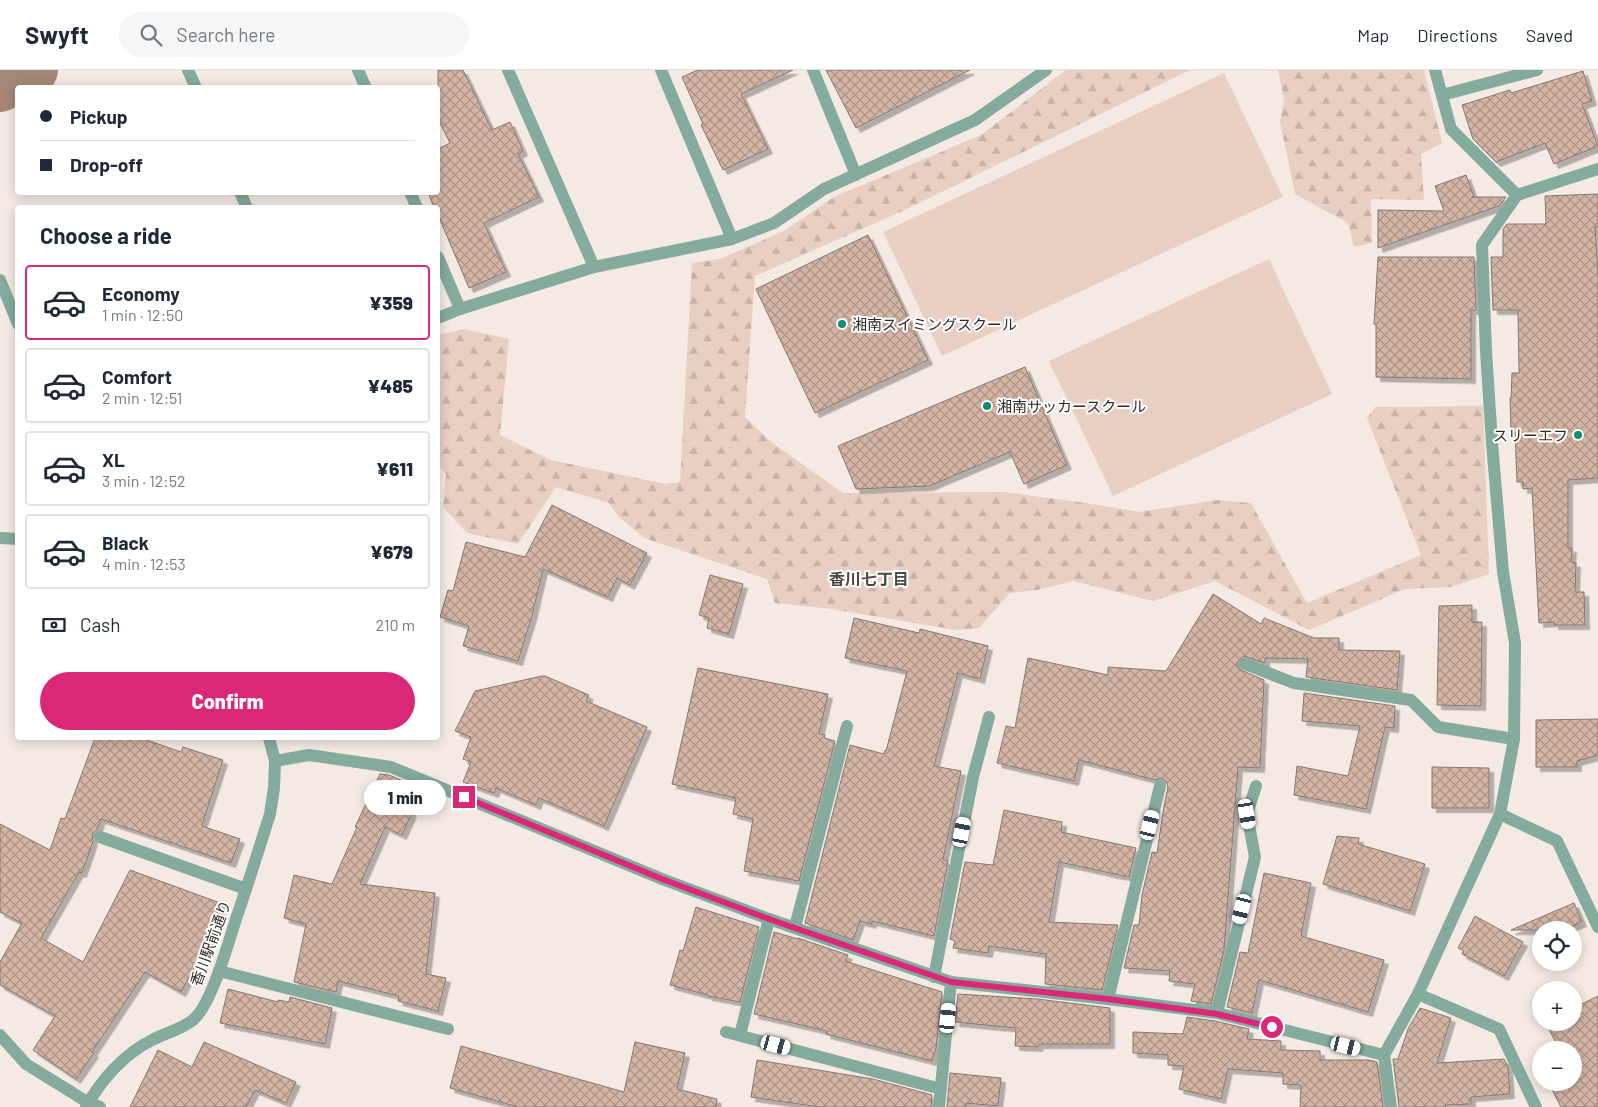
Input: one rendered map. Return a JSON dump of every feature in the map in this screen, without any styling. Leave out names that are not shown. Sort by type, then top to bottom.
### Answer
[{"type":"street","points":[[188,70],[195,85]]},
{"type":"street","points":[[358,70],[365,85]]},
{"type":"street","points":[[508,70],[594,267]]},
{"type":"street","points":[[661,70],[732,240]]},
{"type":"street","points":[[813,70],[856,175]]},
{"type":"street","points":[[440,317],[594,267],[732,240],[774,223],[824,189],[975,120],[1046,70]]},
{"type":"street","points":[[1435,70],[1451,129],[1517,195]]},
{"type":"street","points":[[1442,95],[1536,70]]},
{"type":"street","points":[[1391,1107],[1384,1055],[1418,994],[1500,814],[1514,739],[1515,643],[1502,562],[1491,434],[1482,244],[1517,195],[1598,169]]},
{"type":"street","points":[[440,262],[460,310]]},
{"type":"street","points":[[0,280],[15,317]]},
{"type":"street","points":[[0,538],[15,539]]},
{"type":"street","points":[[1245,664],[1294,683],[1411,700],[1438,727],[1514,739]]},
{"type":"street","points":[[934,977],[973,777],[989,717]]},
{"type":"street","points":[[794,928],[847,726]]},
{"type":"street","name":"香川駅前通り","points":[[92,1106],[106,1077],[127,1055],[150,1040],[178,1029],[193,1020],[203,1008],[219,971],[270,814],[274,788],[275,761],[270,740]]},
{"type":"street","points":[[275,761],[308,755],[391,767],[662,879],[794,928],[951,982],[1108,999],[1217,1014],[1384,1055]]},
{"type":"street","points":[[1108,999],[1160,786]]},
{"type":"street","points":[[1217,1014],[1255,857],[1247,814],[1256,786]]},
{"type":"street","points":[[1500,814],[1557,840],[1598,928]]},
{"type":"street","points":[[100,837],[246,889]]},
{"type":"street","points":[[740,1035],[769,919]]},
{"type":"street","points":[[219,971],[448,1029]]},
{"type":"street","points":[[939,1107],[951,982]]},
{"type":"street","points":[[1418,994],[1499,1029],[1536,1107]]},
{"type":"street","points":[[726,1032],[941,1089]]},
{"type":"street","points":[[0,1035],[26,1064],[92,1106]]},
{"type":"green space","points":[[1066,70],[1190,70],[907,209],[755,276],[745,417],[771,442],[843,493],[1003,492],[1139,512],[1218,500],[1251,503],[1307,603],[1421,555],[1367,418],[1375,407],[1483,406],[1489,574],[1451,587],[1405,589],[1309,630],[1215,581],[1153,601],[1074,581],[1037,590],[1010,593],[979,628],[956,630],[832,609],[775,603],[767,579],[644,538],[618,516],[609,503],[556,487],[518,544],[467,533],[443,507],[446,474],[440,468],[440,335],[464,329],[509,339],[500,435],[551,460],[665,484],[680,482],[692,263],[720,259],[784,231],[834,197],[981,135]]},
{"type":"green space","points":[[1278,70],[1424,70],[1442,143],[1421,154],[1424,200],[1371,199],[1372,243],[1354,247],[1348,223],[1295,194],[1280,122],[1284,100]]},
{"type":"green space","points":[[1224,73],[1283,197],[942,356],[883,232]]},
{"type":"green space","points":[[1269,259],[1332,394],[1113,496],[1049,361]]},
{"type":"building","points":[[438,70],[463,70],[492,130],[510,122],[523,151],[518,154],[539,197],[484,223],[506,272],[469,288],[440,220],[440,205],[433,205],[429,195],[440,195],[440,148],[450,143],[440,123],[440,85],[438,85]]},
{"type":"building","points":[[698,70],[793,70],[741,94],[768,149],[723,170],[701,125],[703,124],[682,77]]},
{"type":"building","points":[[826,70],[970,70],[856,128]]},
{"type":"building","points":[[1583,71],[1592,101],[1582,104],[1598,146],[1554,164],[1545,143],[1496,162],[1473,139],[1462,105],[1510,90],[1511,93]]},
{"type":"building","points":[[1466,175],[1474,197],[1506,197],[1499,206],[1378,248],[1378,210],[1444,211],[1435,186]]},
{"type":"building","points":[[1598,194],[1598,227],[1595,227],[1598,276],[1598,478],[1568,480],[1568,548],[1572,548],[1571,562],[1576,563],[1575,592],[1584,592],[1585,625],[1554,625],[1554,622],[1539,623],[1532,488],[1523,489],[1523,482],[1517,482],[1515,432],[1511,433],[1510,398],[1512,373],[1519,373],[1518,310],[1493,310],[1491,257],[1503,257],[1503,229],[1507,224],[1546,224],[1545,196]]},
{"type":"building","name":"湘南スイミングスクール","points":[[868,235],[928,360],[815,413],[756,289]]},
{"type":"building","points":[[1378,257],[1474,257],[1476,310],[1471,310],[1471,379],[1376,377],[1376,324],[1374,324]]},
{"type":"building","name":"湘南サッカースクール","points":[[1025,367],[1067,465],[1024,484],[1010,452],[929,486],[856,489],[838,446]]},
{"type":"building","points":[[552,505],[647,553],[630,585],[617,578],[608,597],[543,569],[532,616],[518,661],[463,646],[469,626],[440,617],[448,590],[453,591],[466,542],[525,557]]},
{"type":"building","points":[[710,575],[743,584],[729,634],[707,628],[709,618],[699,615]]},
{"type":"building","points":[[1213,594],[1261,624],[1264,618],[1314,638],[1339,638],[1339,650],[1400,651],[1397,690],[1306,677],[1308,659],[1265,658],[1265,663],[1244,656],[1238,661],[1239,669],[1264,680],[1260,768],[1238,767],[1224,950],[1211,1004],[1191,1001],[1195,984],[1169,981],[1170,971],[1124,968],[1134,925],[1139,925],[1142,895],[1152,852],[1157,853],[1168,787],[1166,781],[1161,778],[1155,780],[1079,760],[1074,781],[997,763],[1006,726],[1015,728],[1028,658],[1108,675],[1108,667],[1166,671]]},
{"type":"building","points":[[1472,605],[1472,622],[1482,622],[1481,706],[1437,705],[1439,606]]},
{"type":"building","points":[[854,618],[919,633],[920,629],[988,646],[980,679],[958,673],[934,766],[961,771],[943,860],[948,861],[934,936],[872,921],[872,924],[860,921],[853,940],[805,923],[850,745],[884,754],[907,671],[845,658]]},
{"type":"building","points":[[698,668],[828,694],[819,734],[825,735],[824,738],[835,741],[799,881],[744,871],[753,819],[733,814],[736,798],[672,784]]},
{"type":"building","points":[[542,676],[589,695],[586,701],[647,727],[604,826],[539,798],[536,805],[496,788],[494,793],[463,782],[471,762],[463,759],[471,737],[455,731],[475,691]]},
{"type":"building","points":[[1304,693],[1395,706],[1394,728],[1385,727],[1366,809],[1294,795],[1297,766],[1348,776],[1360,726],[1302,721]]},
{"type":"building","points":[[1598,719],[1598,755],[1577,761],[1577,767],[1536,767],[1536,720]]},
{"type":"building","points":[[94,740],[147,740],[181,752],[183,747],[223,760],[202,826],[240,839],[231,863],[101,819],[92,835],[93,841],[82,873],[79,872],[41,938],[83,962],[130,870],[223,904],[208,943],[181,992],[145,972],[76,1079],[33,1050],[55,1016],[0,985],[0,962],[22,923],[0,912],[0,824],[50,850],[61,818],[65,819]]},
{"type":"building","points":[[1432,767],[1489,768],[1489,808],[1432,808]]},
{"type":"building","points":[[380,774],[389,775],[413,785],[411,815],[402,835],[385,827],[360,884],[435,893],[426,974],[446,978],[438,1011],[398,1001],[399,996],[338,981],[336,992],[294,982],[306,924],[284,918],[294,875],[332,884],[357,827],[355,827]]},
{"type":"building","points":[[1004,810],[1062,822],[1061,832],[1136,848],[1129,877],[1059,862],[1049,922],[1118,925],[1102,990],[1045,984],[1046,954],[989,946],[988,953],[953,948],[955,941],[950,939],[965,862],[993,865]]},
{"type":"building","points":[[1337,836],[1359,838],[1358,844],[1425,864],[1410,911],[1323,884]]},
{"type":"building","points":[[1264,873],[1311,883],[1301,936],[1384,960],[1368,1012],[1259,980],[1252,1013],[1227,1007],[1240,952],[1248,953]]},
{"type":"building","points":[[1574,903],[1582,921],[1532,921]]},
{"type":"building","points":[[696,907],[759,927],[740,1002],[708,996],[670,985],[680,950],[683,951]]},
{"type":"building","points":[[1475,916],[1523,942],[1504,976],[1462,954],[1464,951],[1458,948]]},
{"type":"building","points":[[1532,921],[1532,930],[1511,930]]},
{"type":"building","points":[[774,932],[848,955],[845,961],[942,992],[936,1048],[932,1061],[826,1034],[827,1031],[754,1014]]},
{"type":"building","points":[[228,989],[278,1002],[278,1000],[289,1002],[290,997],[332,1008],[325,1044],[220,1023]]},
{"type":"building","points":[[958,994],[1037,999],[1110,1008],[1110,1044],[1015,1046],[1016,1028],[955,1022]]},
{"type":"building","points":[[1598,996],[1598,1107],[1561,1107],[1553,1091],[1582,1091],[1582,1041],[1555,1041],[1550,1031],[1582,1031],[1582,1004]]},
{"type":"building","points":[[1420,1008],[1451,1018],[1437,1063],[1504,1059],[1508,1067],[1510,1094],[1471,1097],[1471,1104],[1445,1105],[1446,1107],[1399,1107],[1393,1059],[1398,1059],[1408,1029]]},
{"type":"building","points":[[1187,1017],[1249,1029],[1247,1039],[1281,1041],[1281,1050],[1320,1051],[1320,1060],[1369,1060],[1377,1062],[1383,1107],[1300,1107],[1301,1085],[1283,1084],[1283,1073],[1228,1069],[1221,1099],[1179,1089],[1184,1066],[1168,1065],[1168,1055],[1133,1053],[1133,1032],[1183,1034]]},
{"type":"building","points":[[204,1042],[296,1082],[286,1103],[255,1090],[246,1107],[130,1107],[158,1050],[192,1067]]},
{"type":"building","points":[[635,1042],[685,1053],[677,1089],[717,1099],[716,1107],[518,1107],[450,1088],[461,1046],[624,1092]]},
{"type":"building","points":[[757,1060],[873,1079],[932,1095],[931,1107],[820,1107],[751,1097]]},
{"type":"building","points":[[950,1073],[1001,1078],[998,1106],[966,1103],[966,1107],[947,1107]]},
{"type":"waterway","points":[[0,87],[33,70]]},
{"type":"place","name":"湘南スイミングスクール","points":[[842,324]]},
{"type":"place","name":"湘南サッカースクール","points":[[987,406]]},
{"type":"place","name":"スリーエフ","points":[[1578,435]]},
{"type":"district","name":"香川七丁目","points":[[869,578]]},
{"type":"route","points":[[464,797],[662,879],[794,928],[951,982],[1108,999],[1217,1014],[1272,1027]]}]
